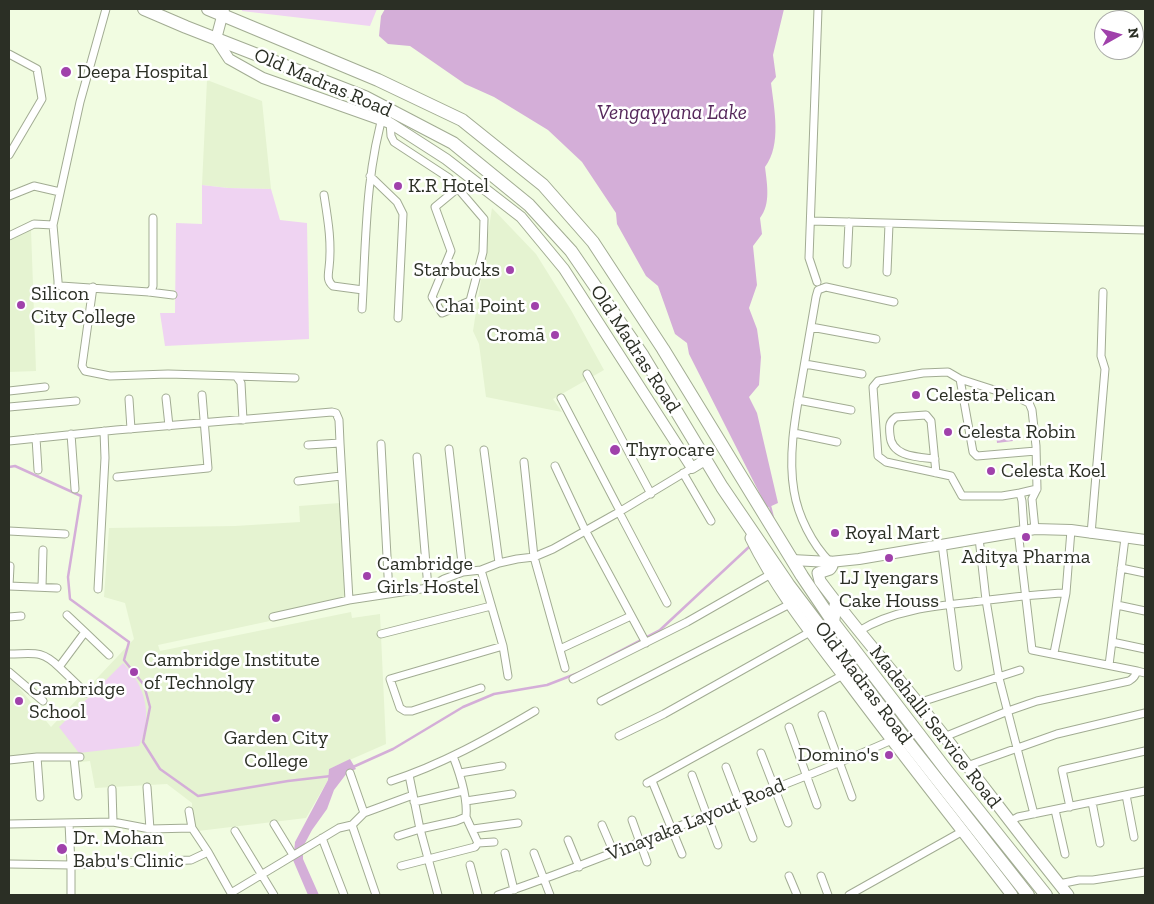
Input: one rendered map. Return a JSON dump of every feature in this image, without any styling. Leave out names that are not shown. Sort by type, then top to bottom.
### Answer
[{"type":"highway","name":"Old Madras Road","points":[[144,9],[366,97],[387,116],[453,143],[529,205],[571,251],[643,356],[704,460],[818,624],[909,744],[1028,895]]},
{"type":"highway","name":"Old Madras Road","points":[[208,9],[223,12],[378,80],[462,120],[543,185],[593,242],[663,349],[832,622],[1046,895]]},
{"type":"highway","points":[[832,622],[836,603]]},
{"type":"main road","points":[[746,523],[751,539],[771,574],[810,632],[1012,895]]},
{"type":"main road","name":"Madehalli Service Road","points":[[830,562],[832,566],[818,573],[818,577],[836,603],[918,703],[1009,822],[1068,895]]},
{"type":"street","points":[[106,9],[80,102],[53,225],[58,284],[172,295]]},
{"type":"street","points":[[818,9],[809,258],[818,282]]},
{"type":"street","points":[[223,12],[216,39],[229,59],[263,78],[387,116],[521,217],[564,269],[688,471],[711,521]]},
{"type":"street","points":[[9,54],[37,69],[42,99],[9,154]]},
{"type":"street","points":[[362,309],[370,176],[377,136],[387,116]]},
{"type":"street","points":[[387,116],[394,142],[444,174],[458,188],[484,219],[483,252],[470,301],[442,313],[432,297],[451,251],[435,206],[458,188]]},
{"type":"street","points":[[370,176],[397,202],[403,214],[398,318]]},
{"type":"street","points":[[9,196],[34,186],[60,192]]},
{"type":"street","points":[[324,195],[330,231],[329,283],[333,286],[363,290]]},
{"type":"street","points":[[149,292],[153,286],[153,218]]},
{"type":"street","points":[[811,222],[1145,230]]},
{"type":"street","points":[[847,264],[849,222]]},
{"type":"street","points":[[9,236],[34,224],[53,225]]},
{"type":"street","points":[[887,272],[889,224]]},
{"type":"street","points":[[93,287],[82,366],[85,371],[110,376],[168,374],[295,378]]},
{"type":"street","points":[[830,562],[813,540],[796,502],[793,489],[792,452],[798,400],[816,297],[818,290],[826,287],[894,302]]},
{"type":"street","points":[[1091,534],[1106,370],[1101,356],[1103,292]]},
{"type":"street","points":[[811,327],[876,339]]},
{"type":"street","points":[[805,364],[862,374]]},
{"type":"street","points":[[1026,530],[1032,499],[1038,489],[1032,410],[1029,403],[960,379],[948,372],[923,373],[878,380],[873,388],[878,456],[886,462],[951,476],[962,496],[1002,496],[1038,489]]},
{"type":"street","points":[[587,374],[651,494]]},
{"type":"street","points":[[236,376],[241,383],[243,420]]},
{"type":"street","points":[[960,379],[973,452],[977,456],[1036,451]]},
{"type":"street","points":[[9,391],[46,386]]},
{"type":"street","points":[[117,477],[208,468],[202,395]]},
{"type":"street","points":[[166,398],[169,426]]},
{"type":"street","points":[[561,398],[667,603]]},
{"type":"street","points":[[129,399],[131,429]]},
{"type":"street","points":[[798,400],[851,410]]},
{"type":"street","points":[[9,407],[76,402]]},
{"type":"street","points":[[9,440],[332,412],[338,416],[348,600]]},
{"type":"street","points":[[935,459],[900,453],[893,447],[889,424],[896,417],[926,415],[931,421],[935,459],[936,473]]},
{"type":"street","points":[[98,589],[104,431]]},
{"type":"street","points":[[877,433],[890,431]]},
{"type":"street","points":[[71,434],[75,489]]},
{"type":"street","points":[[794,434],[837,442]]},
{"type":"street","points":[[36,438],[38,470]]},
{"type":"street","points":[[308,445],[340,443]]},
{"type":"street","points":[[381,444],[389,594]]},
{"type":"street","points":[[449,450],[463,572]]},
{"type":"street","points":[[484,450],[499,563]]},
{"type":"street","points":[[417,457],[428,588]]},
{"type":"street","points":[[274,616],[348,600],[428,588],[444,579],[463,572],[481,570],[499,563],[534,557],[553,549],[620,512],[704,460]]},
{"type":"street","points":[[524,462],[534,557],[565,668]]},
{"type":"street","points":[[555,466],[585,530],[644,640]]},
{"type":"street","points":[[298,481],[341,476]]},
{"type":"street","points":[[1020,493],[1026,530],[1025,595],[1032,650],[1145,673]]},
{"type":"street","points":[[792,560],[830,562],[859,559],[1026,530],[1071,530],[1145,540]]},
{"type":"street","points":[[1054,653],[1066,593],[1071,530]]},
{"type":"street","points":[[9,531],[65,534]]},
{"type":"street","points":[[979,538],[986,600],[999,678],[1034,814]]},
{"type":"street","points":[[1109,665],[1125,538]]},
{"type":"street","points":[[942,544],[958,667]]},
{"type":"street","points":[[42,587],[43,550]]},
{"type":"street","points":[[10,566],[9,586],[57,588]]},
{"type":"street","points":[[1121,568],[1145,572]]},
{"type":"street","points":[[481,570],[503,646],[508,676]]},
{"type":"street","points":[[574,679],[644,640],[687,622],[771,574]]},
{"type":"street","points":[[859,631],[879,620],[898,614],[1025,595],[1066,593]]},
{"type":"street","points":[[601,701],[790,604]]},
{"type":"street","points":[[1117,605],[1145,611]]},
{"type":"street","points":[[381,634],[491,606]]},
{"type":"street","points":[[67,615],[109,655]]},
{"type":"street","points":[[9,617],[21,616]]},
{"type":"street","points":[[560,649],[630,616]]},
{"type":"street","points":[[59,667],[85,632]]},
{"type":"street","points":[[619,736],[664,714],[810,632]]},
{"type":"street","points":[[1112,642],[1145,649]]},
{"type":"street","points":[[481,688],[412,711],[405,711],[400,708],[390,679],[503,646]]},
{"type":"street","points":[[9,654],[43,654],[49,657],[86,693]]},
{"type":"street","points":[[918,703],[1020,670]]},
{"type":"street","points":[[944,737],[1037,701],[1129,682],[1134,678],[1137,671]]},
{"type":"street","points":[[9,672],[43,701]]},
{"type":"street","points":[[682,854],[673,829],[650,782],[842,675]]},
{"type":"street","points":[[391,781],[409,776],[453,756],[535,711]]},
{"type":"street","points":[[967,766],[1068,730],[1145,713]]},
{"type":"street","points":[[822,715],[852,797]]},
{"type":"street","points":[[789,727],[817,805]]},
{"type":"street","name":"Vinayaka Layout Road","points":[[498,895],[579,867],[775,788],[840,764],[892,740]]},
{"type":"street","points":[[1070,806],[1062,770],[1145,751]]},
{"type":"street","points":[[761,753],[788,823]]},
{"type":"street","points":[[453,756],[460,773],[466,801],[466,817],[478,843]]},
{"type":"street","points":[[37,757],[40,797]]},
{"type":"street","points":[[9,760],[37,757],[77,757],[78,796]]},
{"type":"street","points":[[460,773],[502,766]]},
{"type":"street","points":[[726,767],[753,838]]},
{"type":"street","points":[[350,773],[364,813]]},
{"type":"street","points":[[692,775],[718,845]]},
{"type":"street","points":[[409,776],[420,829],[438,895]]},
{"type":"street","points":[[147,787],[150,829]]},
{"type":"street","points":[[112,789],[113,822]]},
{"type":"street","points":[[189,811],[192,828],[208,852],[230,895],[339,828],[352,825],[364,813],[413,799],[463,791]]},
{"type":"street","points":[[1009,822],[1034,814],[1145,791]]},
{"type":"street","points":[[466,801],[512,794]]},
{"type":"street","points":[[1126,795],[1134,837]]},
{"type":"street","points":[[1092,802],[1100,844]]},
{"type":"street","points":[[1056,810],[1065,854]]},
{"type":"street","points":[[398,836],[420,829],[456,822],[466,817]]},
{"type":"street","points":[[632,820],[647,862]]},
{"type":"street","points":[[9,824],[113,822],[150,829],[192,828]]},
{"type":"street","points":[[69,823],[72,895]]},
{"type":"street","points":[[473,829],[518,823]]},
{"type":"street","points":[[274,824],[293,855]]},
{"type":"street","points":[[352,825],[376,895]]},
{"type":"street","points":[[602,825],[614,853]]},
{"type":"street","points":[[235,830],[274,895]]},
{"type":"street","points":[[849,895],[963,831]]},
{"type":"street","points":[[322,838],[344,895]]},
{"type":"street","points":[[568,840],[579,867]]},
{"type":"street","points":[[400,866],[475,847],[478,843],[494,842]]},
{"type":"street","points":[[9,864],[71,865],[192,860],[208,852]]},
{"type":"street","points":[[505,853],[514,890]]},
{"type":"street","points":[[534,853],[550,895]]},
{"type":"street","points":[[470,865],[478,895]]},
{"type":"street","points":[[1058,884],[1145,872]]},
{"type":"street","points":[[789,876],[797,895]]},
{"type":"street","points":[[821,876],[828,895]]},
{"type":"shaded area","points":[[242,9],[377,9],[370,26],[242,11]]},
{"type":"shaded area","points":[[207,80],[262,101],[271,189],[202,185]]},
{"type":"shaded area","points":[[202,185],[271,189],[280,220],[307,223],[309,339],[165,346],[160,313],[175,313],[176,223],[202,224]]},
{"type":"shaded area","points":[[492,208],[536,254],[571,310],[604,370],[553,399],[562,412],[486,397],[479,344],[473,331]]},
{"type":"shaded area","name":"Silicon City College","points":[[31,229],[36,371],[9,372],[9,239]]},
{"type":"shaded area","points":[[340,503],[349,604],[158,645],[160,651],[351,612],[352,618],[380,614],[386,744],[329,769],[328,780],[306,818],[198,831],[192,819],[192,803],[167,784],[95,788],[90,761],[72,763],[67,755],[9,759],[9,675],[51,727],[134,639],[125,603],[104,597],[109,528],[235,526],[300,522],[299,506]]},
{"type":"shaded area","points":[[123,663],[137,681],[145,702],[146,724],[139,746],[79,753],[59,727]]},
{"type":"water","name":"Vengayyana Lake","points":[[385,9],[784,9],[773,55],[776,77],[771,83],[776,126],[774,148],[765,167],[767,200],[766,207],[760,218],[762,234],[753,246],[757,285],[749,308],[757,329],[761,357],[759,385],[749,397],[757,413],[778,503],[767,508],[689,354],[687,343],[675,334],[658,286],[646,276],[617,224],[616,213],[582,162],[548,130],[494,97],[465,84],[410,46],[388,44],[379,36],[381,16]]},
{"type":"water","points":[[1012,430],[1013,441],[997,443],[996,432]]},
{"type":"water","points":[[350,759],[356,769],[347,773],[334,790],[327,809],[304,845],[294,852],[295,842],[328,780],[329,769]]},
{"type":"water","points":[[303,854],[303,859],[319,895],[308,895],[293,860]]},
{"type":"waterway","points":[[9,467],[15,466],[81,496],[68,577],[70,599],[129,642],[124,660],[144,685],[150,707],[143,742],[160,769],[198,796],[331,776]]},
{"type":"waterway","points":[[770,506],[773,518]]},
{"type":"waterway","points":[[353,767],[393,749],[463,707],[494,694],[547,685],[578,673],[660,630],[750,546]]},
{"type":"place","name":"Deepa Hospital","points":[[66,72]]},
{"type":"place","name":"K.R Hotel","points":[[398,186]]},
{"type":"place","name":"Starbucks","points":[[510,270]]},
{"type":"place","name":"Silicon City College","points":[[21,305]]},
{"type":"place","name":"Chai Point","points":[[535,306]]},
{"type":"place","name":"Cromā","points":[[555,335]]},
{"type":"place","name":"Celesta Pelican","points":[[916,395]]},
{"type":"place","name":"Celesta Robin","points":[[948,432]]},
{"type":"place","name":"Thyrocare","points":[[615,450]]},
{"type":"place","name":"Celesta Koel","points":[[991,471]]},
{"type":"place","name":"Royal Mart","points":[[835,533]]},
{"type":"place","name":"Aditya Pharma","points":[[1026,537]]},
{"type":"place","name":"LJ Iyengars Cake Houss","points":[[889,558]]},
{"type":"place","name":"Cambridge Girls Hostel","points":[[367,576]]},
{"type":"place","name":"Cambridge Institute of Technolgy","points":[[134,672]]},
{"type":"place","name":"Cambridge School","points":[[19,701]]},
{"type":"place","name":"Garden City College","points":[[276,718]]},
{"type":"place","name":"Domino's","points":[[889,755]]},
{"type":"place","name":"Dr. Mohan Babu's Clinic","points":[[62,849]]}]
